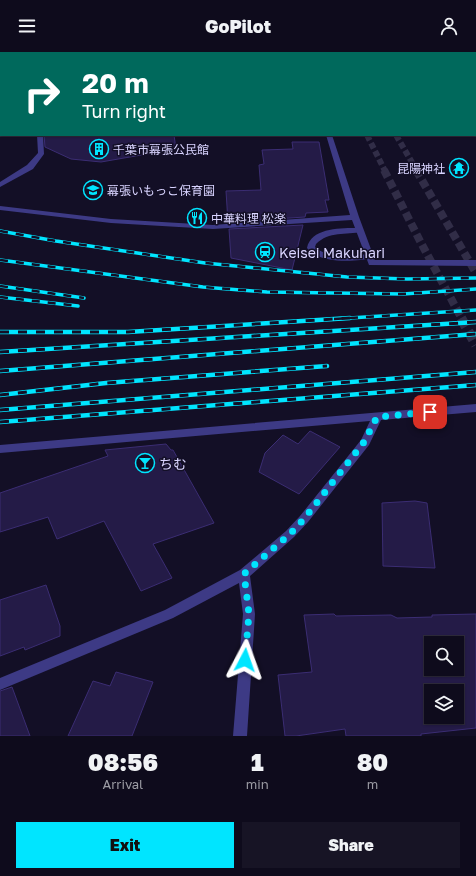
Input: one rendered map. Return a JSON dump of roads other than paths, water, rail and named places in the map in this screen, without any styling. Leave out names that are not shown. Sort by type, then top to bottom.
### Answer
[{"type":"street","points":[[0,185],[30,167],[42,153],[40,136]]},
{"type":"street","points":[[329,136],[359,230],[372,263],[476,263]]},
{"type":"street","points":[[0,208],[111,221],[213,227],[355,218]]},
{"type":"street","points":[[359,230],[330,233],[319,236],[312,243],[312,248],[316,253],[324,256],[370,256]]},
{"type":"street","points":[[0,449],[476,408]]},
{"type":"street","points":[[0,684],[169,614],[244,574],[290,534],[304,519],[364,442],[377,417]]},
{"type":"street","points":[[240,736],[249,614],[244,574]]},
{"type":"tunnel","points":[[368,136],[385,171]]},
{"type":"tunnel","points":[[397,136],[417,171]]},
{"type":"tunnel","points":[[384,170],[462,319]]},
{"type":"tunnel","points":[[416,170],[476,273]]},
{"type":"tunnel","points":[[461,318],[476,345]]},
{"type":"railway","points":[[0,231],[56,241],[205,263],[347,277],[407,279],[476,278]]},
{"type":"railway","points":[[0,260],[203,287],[267,292],[403,294],[476,289]]},
{"type":"railway","points":[[0,286],[84,298]]},
{"type":"railway","points":[[0,297],[78,306]]},
{"type":"railway","points":[[334,319],[476,310]]},
{"type":"railway","points":[[0,332],[128,332],[350,318]]},
{"type":"railway","points":[[0,352],[476,322]]},
{"type":"railway","points":[[0,371],[476,334]]},
{"type":"railway","points":[[0,395],[106,383],[327,366]]},
{"type":"railway","points":[[0,410],[476,372]]},
{"type":"railway","points":[[0,422],[476,385]]},
{"type":"place","name":"千葉市幕張公民館","points":[[99,149]]},
{"type":"place","name":"昆陽神社","points":[[459,168]]},
{"type":"place","name":"幕張いもっこ保育園","points":[[93,190]]},
{"type":"place","name":"中華料理 松楽","points":[[197,218]]},
{"type":"place","name":"Keisei Makuhari","points":[[265,252]]},
{"type":"place","name":"ちむ","points":[[145,463]]}]
